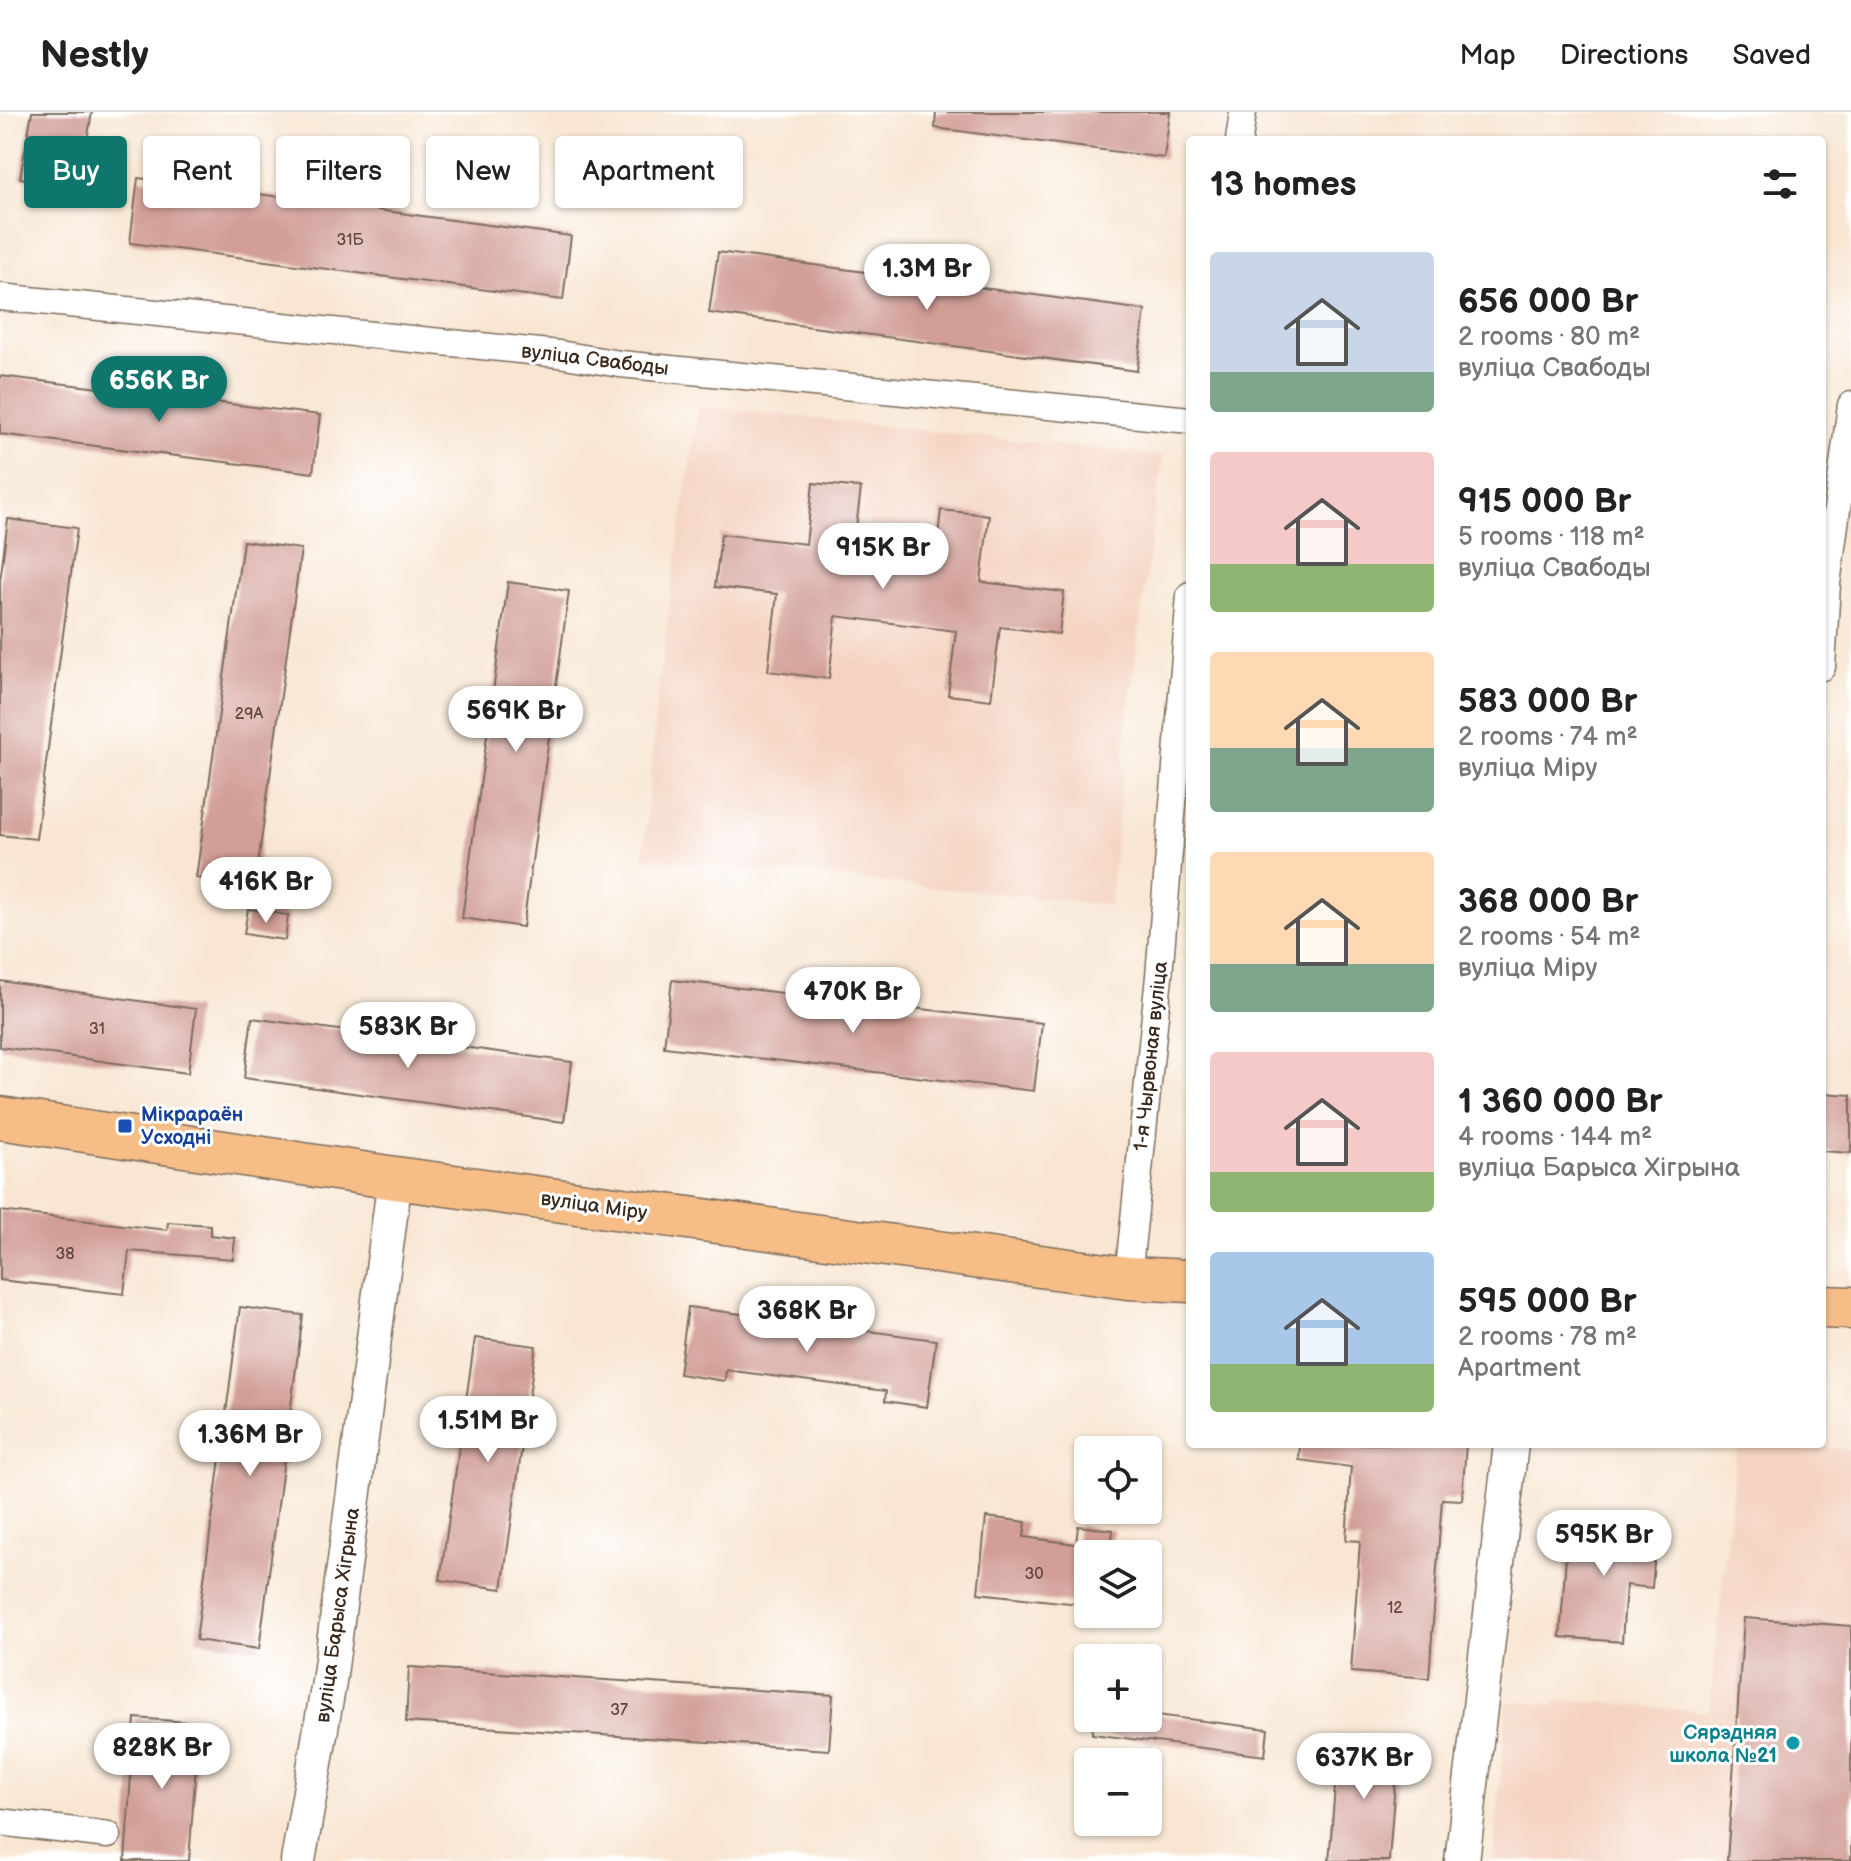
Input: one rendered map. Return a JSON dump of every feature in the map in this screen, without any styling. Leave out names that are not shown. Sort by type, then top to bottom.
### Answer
[{"type":"main road","name":"вуліца Міру","points":[[0,1118],[395,1178],[1128,1278],[1186,1281]]},
{"type":"main road","points":[[1826,1307],[1851,1308]]},
{"type":"street","points":[[1240,136],[1243,112]]},
{"type":"street","name":"вуліца Свабоды","points":[[0,297],[559,354],[620,364],[1186,420]]},
{"type":"street","points":[[1826,576],[1851,405]]},
{"type":"street","name":"1-я Чырвоная вуліца","points":[[1128,1278],[1159,976],[1186,644]]},
{"type":"street","name":"вуліца Барыса Хігрына","points":[[298,1861],[329,1682],[395,1178]]},
{"type":"street","points":[[1462,1861],[1511,1448]]},
{"type":"street","points":[[0,1822],[108,1835]]},
{"type":"shaded area","points":[[698,406],[1163,456],[1128,713],[1110,905],[643,858],[659,680]]},
{"type":"shaded area","points":[[1826,1447],[1851,1450],[1851,1861],[1493,1861],[1507,1702],[1554,1704],[1560,1699],[1709,1712],[1737,1448]]},
{"type":"building","points":[[32,112],[92,112],[88,136],[28,136]]},
{"type":"building","points":[[936,112],[1170,112],[1164,158],[935,128]]},
{"type":"building","points":[[24,156],[24,179],[20,178]]},
{"type":"building","points":[[138,178],[143,179],[143,208],[260,208],[260,194],[276,196],[276,208],[362,208],[571,236],[563,300],[130,243]]},
{"type":"building","points":[[718,252],[1145,310],[1137,371],[709,313]]},
{"type":"building","points":[[0,376],[320,415],[313,473],[0,434]]},
{"type":"building","points":[[813,483],[861,488],[852,560],[934,570],[941,510],[989,515],[981,582],[1064,592],[1059,634],[1000,627],[991,700],[948,695],[956,631],[836,616],[829,679],[768,671],[777,594],[715,587],[721,534],[806,544]]},
{"type":"building","points":[[8,519],[77,528],[36,839],[0,835],[0,581]]},
{"type":"building","points":[[243,541],[301,549],[255,886],[196,878]]},
{"type":"building","points":[[508,582],[569,591],[523,927],[462,918]]},
{"type":"building","points":[[248,909],[288,915],[285,940],[244,934]]},
{"type":"building","points":[[672,980],[1042,1023],[1034,1091],[664,1047]]},
{"type":"building","points":[[0,981],[196,1009],[188,1073],[0,1047]]},
{"type":"building","points":[[252,1018],[572,1062],[564,1122],[244,1078]]},
{"type":"building","points":[[1826,1093],[1851,1095],[1851,1153],[1826,1151]]},
{"type":"building","points":[[0,1211],[167,1230],[168,1222],[210,1225],[210,1235],[235,1238],[233,1259],[129,1251],[124,1294],[0,1280]]},
{"type":"building","points":[[240,1307],[303,1315],[259,1649],[196,1640]]},
{"type":"building","points":[[688,1307],[936,1340],[927,1407],[885,1401],[886,1391],[726,1370],[725,1381],[679,1374]]},
{"type":"building","points":[[475,1338],[536,1346],[502,1589],[440,1580]]},
{"type":"building","points":[[1300,1448],[1466,1448],[1462,1500],[1442,1499],[1429,1678],[1351,1672],[1360,1541],[1346,1540],[1351,1467],[1299,1460]]},
{"type":"building","points":[[986,1517],[1026,1522],[1024,1537],[1074,1544],[1074,1603],[978,1593]]},
{"type":"building","points":[[1601,1522],[1657,1526],[1652,1588],[1626,1585],[1622,1642],[1560,1637],[1568,1530],[1600,1533]]},
{"type":"building","points":[[1078,1526],[1113,1530],[1112,1540],[1076,1540]]},
{"type":"building","name":"Сярэдняя школа №21","points":[[1744,1618],[1851,1626],[1851,1861],[1727,1861]]},
{"type":"building","points":[[409,1667],[833,1695],[829,1750],[406,1722]]},
{"type":"building","points":[[1162,1716],[1268,1729],[1265,1756],[1092,1734],[1162,1732]]},
{"type":"building","points":[[135,1718],[199,1723],[189,1861],[125,1861]]},
{"type":"building","points":[[1339,1738],[1398,1742],[1389,1861],[1329,1861]]},
{"type":"place","name":"Мікрараён Усходні","points":[[125,1126]]},
{"type":"place","name":"Сярэдняя школа №21","points":[[1793,1743]]}]
